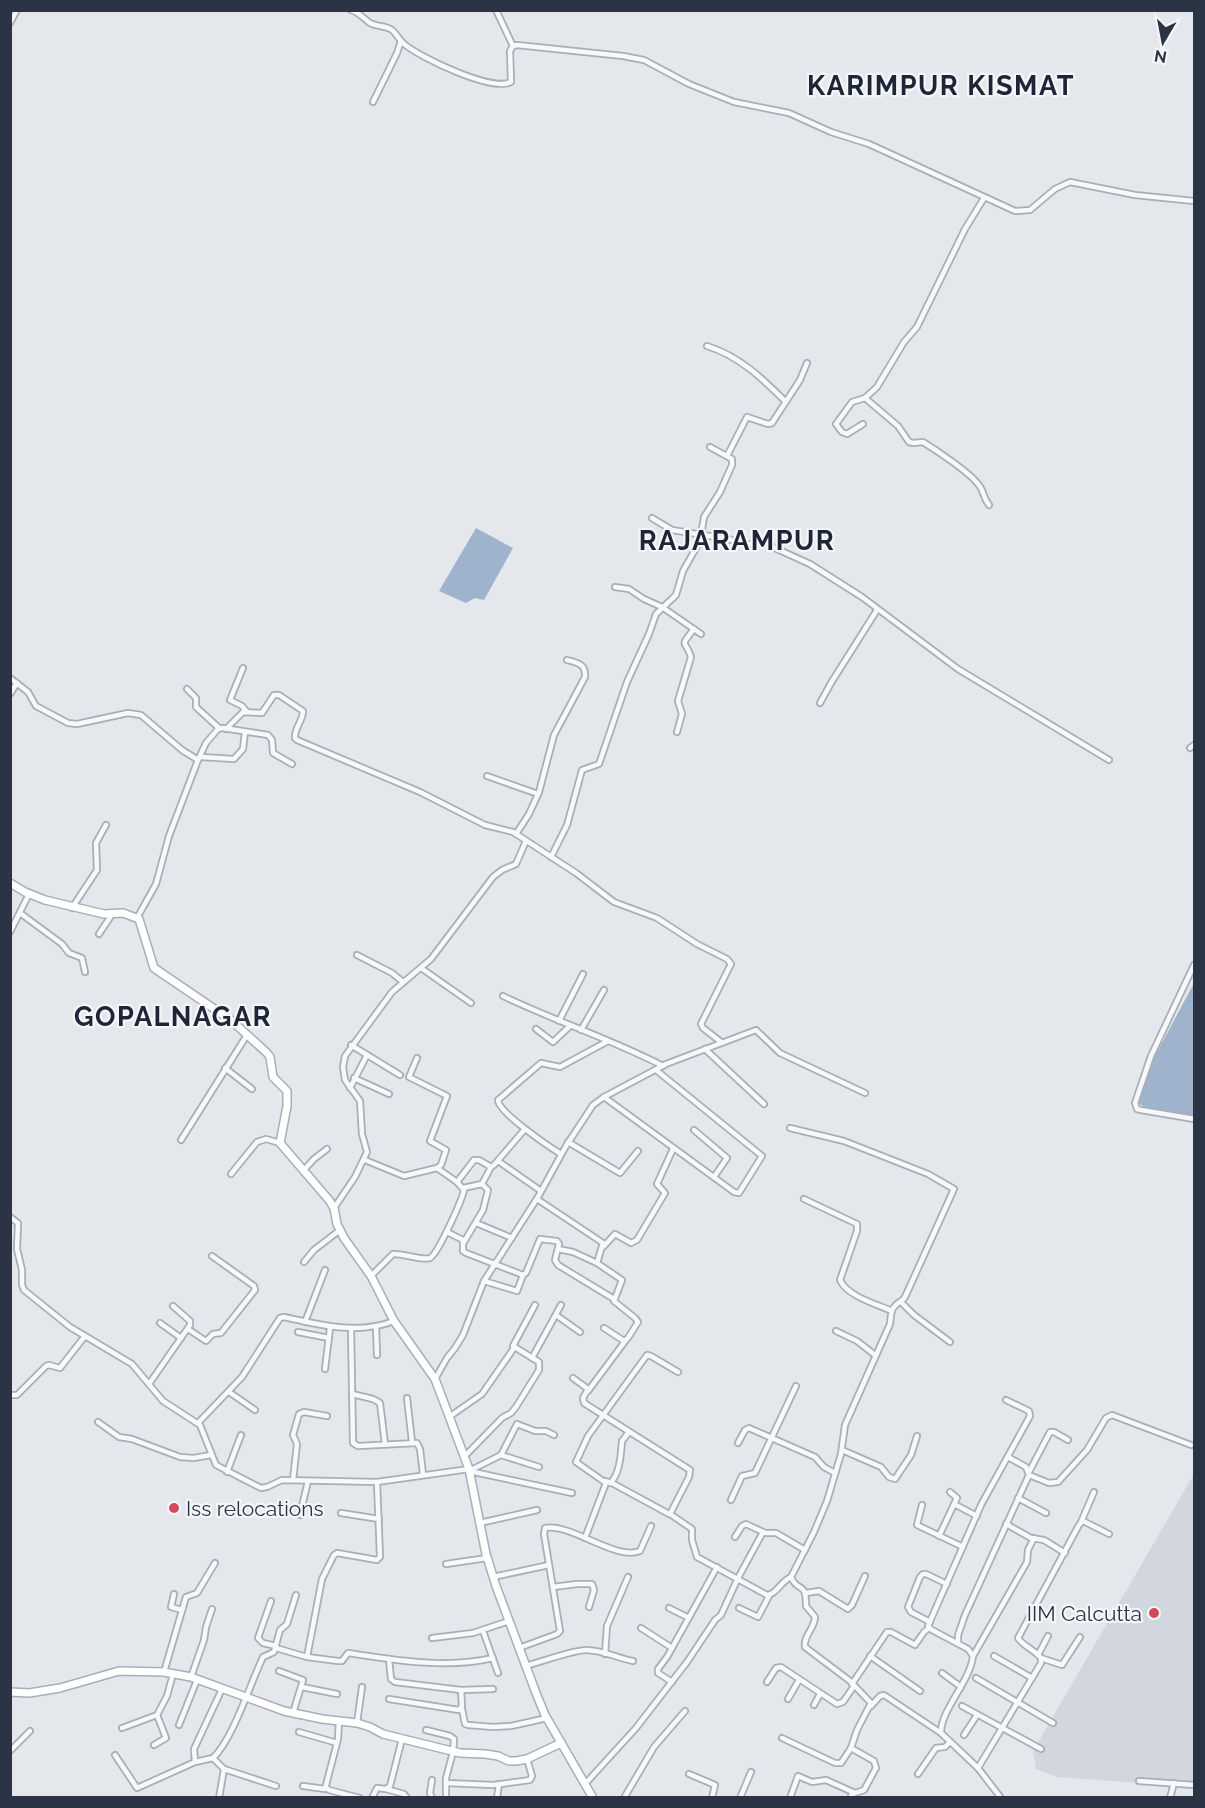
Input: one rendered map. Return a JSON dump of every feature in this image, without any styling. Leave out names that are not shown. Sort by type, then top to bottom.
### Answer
[{"type":"street","points":[[10,23],[17,10]]},
{"type":"street","points":[[496,10],[513,46]]},
{"type":"street","points":[[354,11],[370,23],[392,30],[410,48],[461,75],[506,85],[512,80],[510,51],[513,46]]},
{"type":"street","points":[[373,102],[401,40]]},
{"type":"street","points":[[513,46],[570,50],[644,60],[689,84],[735,102],[789,113],[836,134],[869,144],[1015,211],[1030,210],[1055,189],[1070,182],[1135,195],[1194,201]]},
{"type":"street","points":[[863,424],[847,434],[842,432],[836,424],[852,402],[865,398],[877,387],[904,342],[917,327],[965,230],[984,198]]},
{"type":"street","points":[[707,346],[734,357],[760,377],[785,401]]},
{"type":"street","points":[[727,456],[745,418],[750,417],[771,424],[800,380],[807,363]]},
{"type":"street","points":[[865,398],[898,426],[909,442],[923,442],[972,477],[980,485],[982,496],[989,505]]},
{"type":"street","points":[[551,857],[567,825],[582,770],[599,765],[627,682],[656,614],[676,595],[683,571],[702,535],[704,517],[720,492],[733,463],[732,459],[710,447]]},
{"type":"street","points":[[652,518],[672,530],[750,544],[766,544],[810,564],[862,597],[957,669],[1109,760]]},
{"type":"street","points":[[615,587],[629,589],[701,634]]},
{"type":"street","points":[[820,703],[877,610]]},
{"type":"street","points":[[677,732],[682,714],[678,701],[691,657],[684,642],[694,629]]},
{"type":"street","points":[[516,834],[538,794],[554,735],[585,677],[585,670],[581,664],[567,660]]},
{"type":"street","points":[[243,668],[230,700],[242,706],[246,711],[262,713],[274,695],[279,695],[303,711],[295,732],[297,740],[420,792],[485,825],[516,834],[524,845],[551,857],[594,885],[614,902],[657,918],[697,944],[727,959],[730,966],[701,1024],[721,1042]]},
{"type":"street","points":[[10,678],[28,692],[36,706],[68,723],[77,724],[128,713],[141,715],[182,750],[200,759],[234,759],[243,749],[245,732]]},
{"type":"street","points":[[10,694],[17,683]]},
{"type":"street","points":[[187,689],[196,698],[196,707],[219,728],[271,737],[273,753],[292,764]]},
{"type":"street","points":[[226,729],[246,711]]},
{"type":"street","points":[[137,918],[156,884],[169,836],[206,743],[219,728]]},
{"type":"street","points":[[488,776],[538,794]]},
{"type":"street","points":[[72,908],[98,868],[96,843],[106,825]]},
{"type":"street","points":[[334,1208],[365,1160],[367,1152],[362,1134],[361,1105],[345,1080],[343,1067],[345,1056],[400,979],[421,968],[431,958],[493,877],[516,864],[524,845]]},
{"type":"street","points":[[10,883],[29,894],[72,908],[113,914],[123,913],[137,918],[142,923],[154,968],[232,1021],[270,1057],[273,1077],[288,1091],[280,1143]]},
{"type":"street","points":[[10,932],[29,894]]},
{"type":"street","points":[[20,913],[62,944],[69,953],[82,958],[85,972]]},
{"type":"street","points":[[99,934],[113,914]]},
{"type":"street","points":[[357,955],[400,979]]},
{"type":"street","points":[[1194,965],[1151,1056],[1135,1103],[1137,1109],[1194,1119]]},
{"type":"street","points":[[421,968],[471,1003]]},
{"type":"street","points":[[559,1022],[583,974]]},
{"type":"street","points":[[581,1030],[604,990]]},
{"type":"street","points":[[503,996],[663,1066]]},
{"type":"street","points":[[536,1029],[553,1042],[570,1026]]},
{"type":"street","points":[[435,1380],[463,1335],[484,1281],[542,1191],[568,1142],[593,1105],[604,1097],[663,1066],[756,1030],[780,1053],[865,1093]]},
{"type":"street","points":[[181,1140],[247,1035]]},
{"type":"street","points":[[561,1155],[525,1129],[497,1102],[500,1097],[542,1063],[560,1067],[608,1041]]},
{"type":"street","points":[[351,1045],[400,1075]]},
{"type":"street","points":[[705,1049],[764,1104]]},
{"type":"street","points":[[350,1088],[367,1055]]},
{"type":"street","points":[[365,1160],[404,1176],[441,1165],[446,1150],[431,1142],[430,1138],[447,1096],[409,1077],[417,1058]]},
{"type":"street","points":[[225,1068],[252,1089]]},
{"type":"street","points":[[604,1097],[734,1192],[739,1192],[762,1156],[656,1070]]},
{"type":"street","points":[[354,1078],[389,1094]]},
{"type":"street","points":[[739,1608],[758,1617],[770,1596],[783,1581],[791,1577],[805,1550],[827,1502],[842,1450],[845,1425],[890,1324],[892,1311],[895,1305],[905,1297],[954,1189],[928,1174],[844,1141],[790,1128]]},
{"type":"street","points":[[482,1184],[491,1167],[525,1129]]},
{"type":"street","points":[[694,1130],[727,1158],[714,1177]]},
{"type":"street","points":[[231,1174],[257,1142],[266,1139],[280,1143],[334,1208],[340,1230],[371,1276],[394,1321],[435,1380],[469,1470],[487,1558],[525,1666],[547,1718],[593,1797]]},
{"type":"street","points":[[568,1142],[620,1173],[638,1152]]},
{"type":"street","points":[[303,1171],[327,1149]]},
{"type":"street","points":[[597,1263],[603,1246],[615,1234],[631,1244],[637,1240],[665,1193],[657,1184],[673,1149]]},
{"type":"street","points":[[457,1182],[474,1160],[479,1160],[491,1167]]},
{"type":"street","points":[[498,1161],[542,1191]]},
{"type":"street","points":[[371,1276],[393,1254],[431,1257],[447,1232],[463,1195],[463,1188],[437,1168]]},
{"type":"street","points":[[463,1188],[482,1184]]},
{"type":"street","points":[[482,1184],[488,1192],[476,1223],[462,1249],[494,1265],[523,1275]]},
{"type":"street","points":[[537,1199],[599,1239],[603,1246]]},
{"type":"street","points":[[804,1199],[857,1224],[841,1283],[853,1293],[892,1311]]},
{"type":"street","points":[[10,1217],[17,1221],[19,1227],[17,1249],[24,1290],[65,1324],[128,1361],[168,1405],[198,1423],[204,1430],[216,1465],[227,1472],[261,1488],[278,1481],[377,1482],[423,1474],[469,1470],[572,1493]]},
{"type":"street","points":[[476,1223],[512,1238]]},
{"type":"street","points":[[304,1262],[314,1250],[340,1230]]},
{"type":"street","points":[[447,1232],[464,1242]]},
{"type":"street","points":[[484,1281],[517,1291],[540,1239],[557,1241],[559,1242],[555,1260],[558,1265],[614,1299]]},
{"type":"street","points":[[558,1249],[573,1252],[597,1263],[622,1280],[614,1299],[615,1304],[638,1322],[588,1391],[584,1403],[690,1470],[691,1474],[670,1514]]},
{"type":"street","points":[[188,1329],[206,1341],[213,1334],[221,1333],[255,1290],[254,1286],[212,1256]]},
{"type":"street","points":[[305,1322],[325,1270]]},
{"type":"street","points":[[901,1302],[921,1321],[950,1342]]},
{"type":"street","points":[[449,1417],[482,1394],[514,1348],[535,1305]]},
{"type":"street","points":[[532,1358],[561,1305]]},
{"type":"street","points":[[149,1384],[188,1329],[190,1321],[173,1306]]},
{"type":"street","points":[[556,1315],[580,1332]]},
{"type":"street","points":[[198,1423],[229,1392],[260,1351],[279,1318],[284,1317],[330,1328],[376,1326],[394,1321]]},
{"type":"street","points":[[160,1323],[181,1338]]},
{"type":"street","points":[[376,1326],[377,1355]]},
{"type":"street","points":[[325,1369],[330,1328]]},
{"type":"street","points":[[351,1328],[353,1443],[358,1446],[417,1443],[420,1449],[423,1474]]},
{"type":"street","points":[[604,1328],[621,1340],[626,1340]]},
{"type":"street","points":[[836,1331],[858,1341],[875,1355]]},
{"type":"street","points":[[298,1332],[329,1338]]},
{"type":"street","points":[[10,1395],[17,1395],[46,1366],[60,1368],[85,1336]]},
{"type":"street","points":[[464,1457],[516,1407],[540,1367],[539,1362],[514,1348]]},
{"type":"street","points":[[678,1372],[647,1355],[602,1414],[588,1436],[576,1462],[608,1482],[670,1514],[692,1529],[696,1555],[770,1596]]},
{"type":"street","points":[[573,1378],[588,1391]]},
{"type":"street","points":[[731,1500],[742,1476],[755,1473],[796,1386]]},
{"type":"street","points":[[229,1392],[255,1410]]},
{"type":"street","points":[[352,1394],[374,1399],[380,1403],[385,1444]]},
{"type":"street","points":[[407,1398],[412,1442]]},
{"type":"street","points":[[767,1682],[778,1667],[834,1703],[840,1704],[887,1632],[915,1646],[929,1628],[977,1516],[1031,1413],[1006,1400]]},
{"type":"street","points":[[292,1480],[297,1444],[293,1435],[299,1414],[304,1412],[327,1416]]},
{"type":"street","points":[[1008,1456],[1026,1467],[1029,1474],[1049,1483],[1058,1482],[1083,1455],[1102,1423],[1109,1416],[1115,1416],[1191,1445]]},
{"type":"street","points":[[98,1422],[119,1437],[132,1438],[174,1456],[186,1458],[211,1455]]},
{"type":"street","points":[[469,1470],[501,1455],[517,1424],[533,1431],[546,1431],[554,1435]]},
{"type":"street","points":[[738,1443],[746,1428],[818,1459],[824,1467],[835,1473]]},
{"type":"street","points":[[585,1538],[608,1482],[616,1475],[622,1441],[629,1432]]},
{"type":"street","points":[[958,1643],[958,1635],[965,1615],[1050,1432],[1068,1440]]},
{"type":"street","points":[[227,1472],[242,1434]]},
{"type":"street","points":[[842,1450],[884,1468],[889,1477],[896,1479],[911,1455],[917,1437]]},
{"type":"street","points":[[501,1455],[539,1467]]},
{"type":"street","points":[[300,1515],[308,1481]]},
{"type":"street","points":[[308,1658],[323,1575],[335,1554],[379,1559],[377,1482]]},
{"type":"street","points":[[939,1536],[957,1498],[950,1492]]},
{"type":"street","points":[[1080,1637],[1062,1665],[1040,1656],[1020,1642],[1018,1638],[1065,1553],[1094,1492]]},
{"type":"street","points":[[1018,1498],[1046,1513]]},
{"type":"street","points":[[954,1504],[977,1516]]},
{"type":"street","points":[[922,1505],[916,1525],[963,1546]]},
{"type":"street","points":[[480,1523],[537,1510]]},
{"type":"street","points":[[341,1513],[379,1519]]},
{"type":"street","points":[[1081,1522],[1085,1521],[1109,1534]]},
{"type":"street","points":[[735,1537],[746,1524],[763,1532],[776,1533],[805,1550]]},
{"type":"street","points":[[1006,1524],[1034,1538],[1044,1540],[1065,1553]]},
{"type":"street","points":[[519,1648],[559,1633],[545,1528],[554,1527],[620,1550],[637,1552],[640,1551],[651,1526]]},
{"type":"street","points":[[585,1784],[615,1754],[672,1682],[713,1622],[721,1616],[763,1532]]},
{"type":"street","points":[[941,1733],[943,1722],[969,1672],[973,1656],[1028,1562],[1028,1550],[1034,1538]]},
{"type":"street","points":[[446,1564],[487,1558]]},
{"type":"street","points":[[164,1672],[187,1596],[197,1593],[215,1563]]},
{"type":"street","points":[[493,1577],[549,1565]]},
{"type":"street","points":[[672,1682],[658,1671],[717,1567]]},
{"type":"street","points":[[930,1622],[911,1612],[908,1607],[920,1577],[926,1574],[946,1584]]},
{"type":"street","points":[[791,1577],[793,1582],[806,1593],[819,1591],[848,1609],[865,1576]]},
{"type":"street","points":[[605,1654],[606,1626],[628,1577]]},
{"type":"street","points":[[553,1587],[592,1584],[594,1590],[589,1606]]},
{"type":"street","points":[[806,1593],[806,1606],[816,1620],[805,1640],[805,1647],[853,1685],[870,1701],[870,1706]]},
{"type":"street","points":[[174,1594],[171,1607],[182,1610]]},
{"type":"street","points":[[116,1755],[136,1788],[195,1762],[213,1758],[222,1747],[263,1658],[273,1654],[280,1629],[287,1624],[296,1595]]},
{"type":"street","points":[[271,1601],[258,1638],[263,1643],[308,1658],[342,1661],[348,1653],[389,1659],[449,1663],[493,1658]]},
{"type":"street","points":[[669,1608],[689,1618]]},
{"type":"street","points":[[179,1725],[212,1609]]},
{"type":"street","points":[[432,1638],[483,1631],[509,1621]]},
{"type":"street","points":[[641,1628],[672,1648]]},
{"type":"street","points":[[929,1628],[958,1643],[972,1652],[973,1656]]},
{"type":"street","points":[[483,1631],[498,1673]]},
{"type":"street","points":[[978,1768],[1041,1664],[1040,1656],[1048,1636]]},
{"type":"street","points":[[525,1666],[582,1650],[633,1661]]},
{"type":"street","points":[[870,1656],[920,1691]]},
{"type":"street","points":[[994,1656],[1032,1678]]},
{"type":"street","points":[[389,1659],[393,1682],[461,1690],[493,1689]]},
{"type":"street","points":[[10,1692],[29,1693],[60,1688],[119,1671],[164,1672],[194,1678],[294,1713],[357,1723],[383,1734],[453,1752],[498,1756],[509,1761],[527,1759],[561,1743]]},
{"type":"street","points":[[279,1671],[303,1680],[294,1713]]},
{"type":"street","points":[[942,1673],[961,1688]]},
{"type":"street","points":[[122,1728],[157,1715],[167,1696],[173,1674]]},
{"type":"street","points":[[976,1678],[1053,1723]]},
{"type":"street","points":[[788,1699],[799,1680]]},
{"type":"street","points":[[302,1687],[337,1694]]},
{"type":"street","points":[[357,1723],[362,1687]]},
{"type":"street","points":[[195,1762],[194,1749],[222,1689]]},
{"type":"street","points":[[461,1690],[465,1724],[468,1725],[504,1726],[547,1718]]},
{"type":"street","points":[[814,1705],[820,1694]]},
{"type":"street","points":[[782,1738],[835,1763],[841,1763],[851,1748],[857,1730],[870,1706],[884,1695],[941,1733],[978,1768],[1001,1797]]},
{"type":"street","points":[[389,1699],[456,1710],[462,1709]]},
{"type":"street","points":[[962,1706],[1041,1749]]},
{"type":"street","points":[[624,1797],[654,1747],[685,1711]]},
{"type":"street","points":[[154,1745],[165,1738],[157,1715]]},
{"type":"street","points":[[964,1735],[977,1715]]},
{"type":"street","points":[[303,1786],[323,1790],[326,1787],[337,1743],[339,1721]]},
{"type":"street","points":[[426,1730],[453,1737],[446,1797]]},
{"type":"street","points":[[10,1751],[30,1731]]},
{"type":"street","points":[[299,1732],[337,1743]]},
{"type":"street","points":[[386,1789],[390,1786],[402,1739]]},
{"type":"street","points":[[918,1774],[933,1750],[945,1747],[950,1742]]},
{"type":"street","points":[[790,1797],[798,1776],[812,1782],[826,1780],[861,1795],[876,1765],[874,1761],[851,1748]]},
{"type":"street","points":[[213,1758],[224,1769],[276,1786]]},
{"type":"street","points":[[446,1783],[480,1785],[532,1779],[527,1759]]},
{"type":"street","points":[[219,1797],[224,1769]]},
{"type":"street","points":[[740,1797],[751,1772]]},
{"type":"street","points":[[689,1774],[715,1785],[712,1797]]},
{"type":"street","points":[[432,1780],[430,1793],[432,1797]]},
{"type":"street","points":[[1139,1781],[1194,1785]]},
{"type":"street","points":[[497,1797],[499,1784]]},
{"type":"street","points":[[1170,1797],[1174,1784]]},
{"type":"street","points":[[326,1787],[328,1790],[360,1797]]},
{"type":"street","points":[[372,1797],[375,1789],[379,1787],[404,1794],[407,1797]]},
{"type":"street","points":[[850,1797],[855,1793]]},
{"type":"shaded area","name":"IIM Calcutta","points":[[1194,1474],[1194,1787],[1057,1777],[1036,1769],[1033,1751]]},
{"type":"water","points":[[476,528],[513,548],[484,600],[475,598],[466,603],[439,591]]},
{"type":"water","points":[[1194,983],[1194,1117],[1151,1111],[1138,1103],[1147,1071]]},
{"type":"place","name":"Iss relocations","points":[[174,1508]]},
{"type":"place","name":"IIM Calcutta","points":[[1154,1613]]},
{"type":"district","name":"KARIMPUR KISMAT","points":[[941,85]]},
{"type":"district","name":"RAJARAMPUR","points":[[737,540]]},
{"type":"district","name":"GOPALNAGAR","points":[[173,1016]]}]
